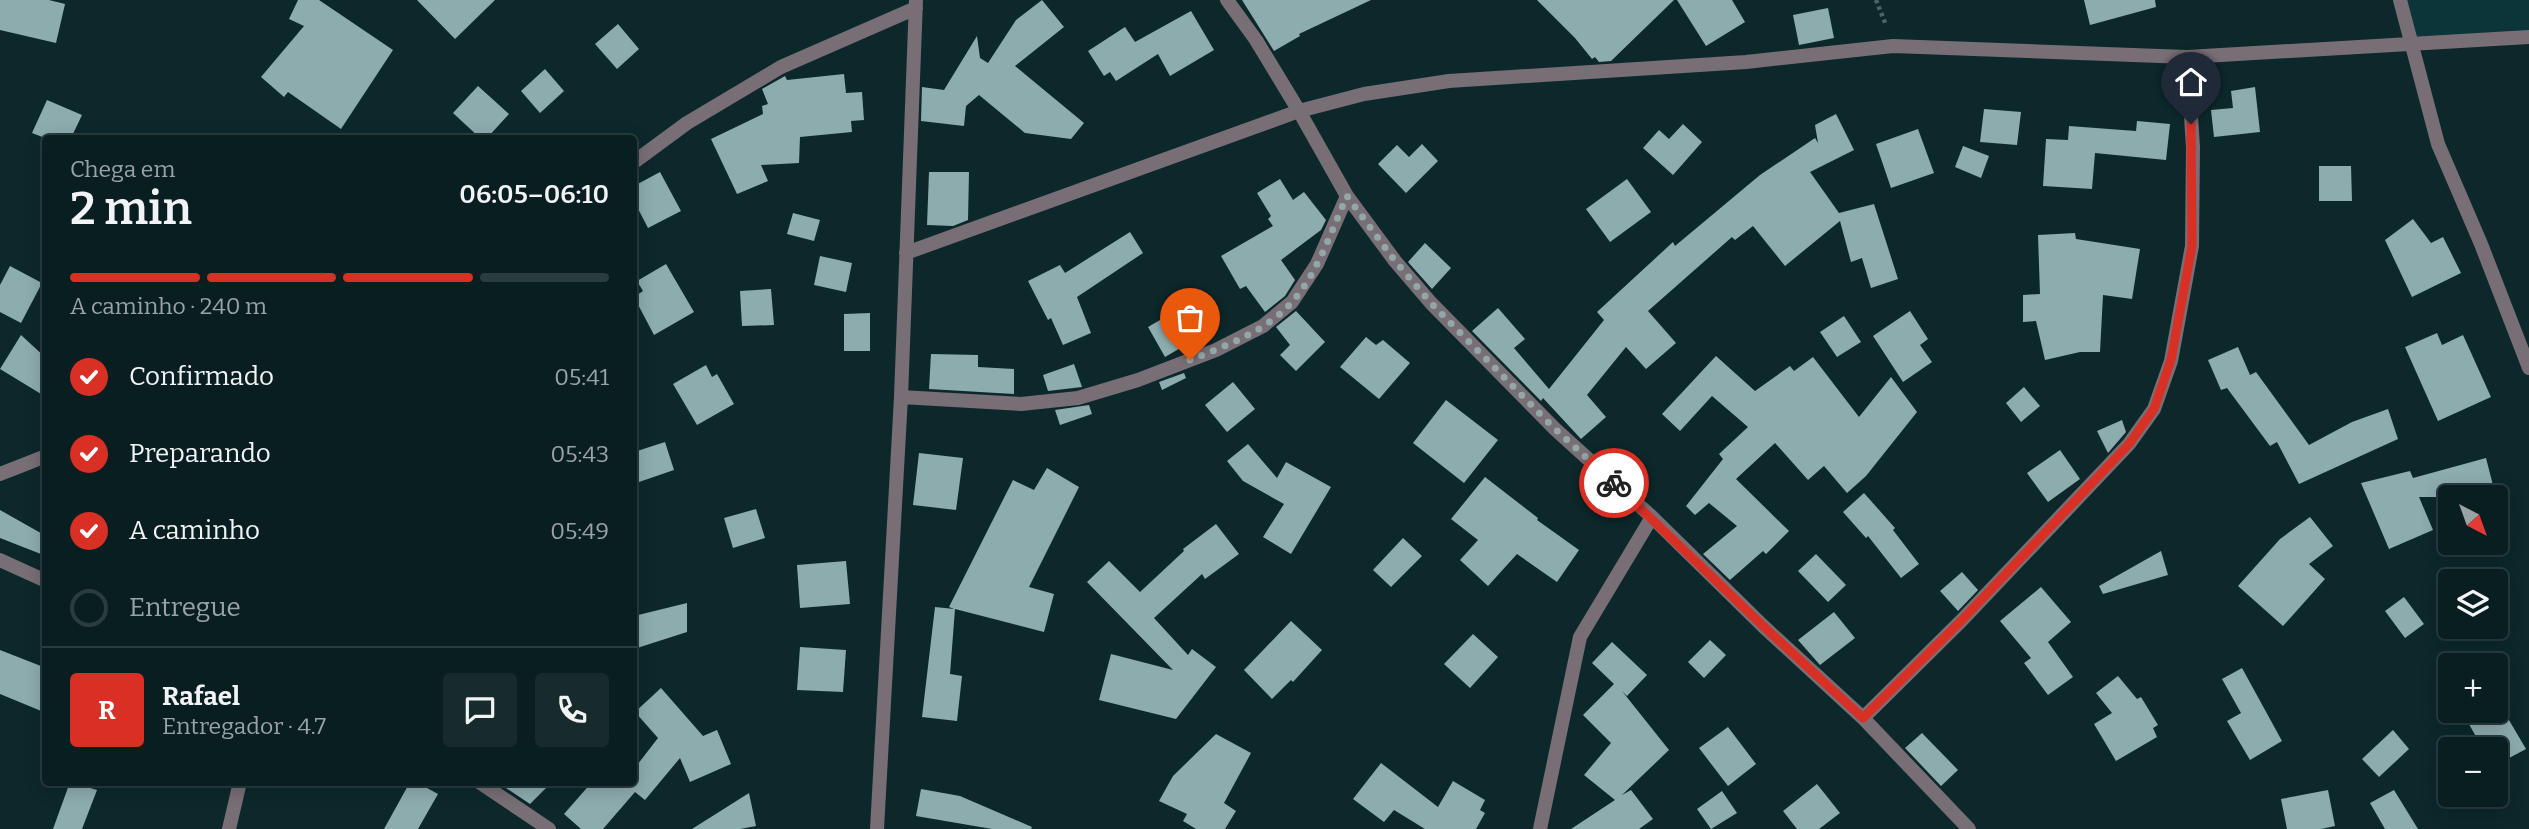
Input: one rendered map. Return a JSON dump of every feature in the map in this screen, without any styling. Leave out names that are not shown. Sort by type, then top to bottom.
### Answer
[{"type":"street","points":[[1227,0],[1256,40],[1347,196],[1395,261],[1431,303],[1555,429],[1652,517],[1763,626],[1863,718],[1969,829]]},
{"type":"street","points":[[2400,0],[2438,144],[2481,244],[2529,368]]},
{"type":"street","points":[[637,160],[687,123],[781,67],[916,4],[901,397],[877,829]]},
{"type":"street","points":[[906,253],[1299,111],[1364,94],[1449,81],[1746,62],[1893,46],[2187,57],[2529,37]]},
{"type":"street","points":[[1863,718],[1962,620],[2129,444],[2154,409],[2171,360],[2192,246],[2193,147],[2187,57]]},
{"type":"street","points":[[901,397],[1021,404],[1078,398],[1138,380],[1216,350],[1263,326],[1292,302],[1317,264],[1347,196]]},
{"type":"street","points":[[0,474],[42,458]]},
{"type":"street","points":[[1540,829],[1580,637],[1652,517]]},
{"type":"street","points":[[0,560],[42,579]]},
{"type":"street","points":[[229,829],[239,786]]},
{"type":"street","points":[[485,786],[549,829]]},
{"type":"shaded area","points":[[2399,0],[2529,0],[2529,37],[2411,45]]},
{"type":"building","points":[[0,0],[49,0],[65,4],[56,43],[0,30]]},
{"type":"building","points":[[298,0],[319,0],[393,50],[341,129],[288,92],[284,97],[261,77],[304,26],[289,19]]},
{"type":"building","points":[[417,0],[495,0],[455,39]]},
{"type":"building","points":[[1042,0],[1064,27],[1015,66],[1084,123],[1071,139],[1025,133],[979,95],[966,106],[964,126],[921,121],[922,87],[944,90],[977,36],[980,58],[988,63],[1016,20]]},
{"type":"building","points":[[1242,0],[1371,0],[1299,34],[1300,36],[1274,51]]},
{"type":"building","points":[[1537,0],[1674,0],[1611,61],[1599,62],[1595,57],[1592,59]]},
{"type":"building","points":[[1677,0],[1732,0],[1745,22],[1706,46]]},
{"type":"building","points":[[2084,0],[2155,0],[2156,7],[2090,25]]},
{"type":"building","points":[[1828,8],[1834,38],[1799,45],[1793,15]]},
{"type":"building","points":[[1191,11],[1214,50],[1170,76],[1158,54],[1116,81],[1110,72],[1104,76],[1088,51],[1125,27],[1135,42]]},
{"type":"building","points":[[618,24],[639,49],[617,69],[595,44]]},
{"type":"building","points":[[545,69],[564,91],[540,113],[521,91]]},
{"type":"building","points":[[844,74],[846,93],[862,92],[864,120],[851,121],[852,132],[800,137],[799,163],[761,165],[768,181],[737,194],[711,139],[763,114],[762,106],[768,104],[762,89],[785,76],[787,80]]},
{"type":"building","points":[[478,86],[509,114],[490,135],[477,135],[453,113]]},
{"type":"building","points":[[2255,87],[2260,132],[2214,137],[2211,110],[2233,108],[2231,91]]},
{"type":"building","points":[[47,100],[82,115],[72,135],[42,137],[32,133]]},
{"type":"building","points":[[1984,109],[2021,112],[2017,145],[1980,142]]},
{"type":"building","points":[[1836,114],[1854,150],[1810,172],[1839,213],[1874,204],[1898,279],[1871,288],[1862,258],[1851,262],[1840,221],[1785,266],[1753,226],[1735,240],[1732,237],[1648,311],[1676,343],[1646,369],[1626,347],[1587,395],[1606,417],[1581,439],[1543,398],[1541,401],[1472,331],[1498,308],[1525,339],[1514,348],[1549,389],[1604,320],[1597,312],[1673,242],[1675,246],[1760,175],[1815,138],[1818,143],[1815,125]]},
{"type":"building","points":[[2137,121],[2170,124],[2166,160],[2095,153],[2092,189],[2043,186],[2046,139],[2068,140],[2069,126],[2136,131]]},
{"type":"building","points":[[1683,124],[1702,142],[1673,175],[1643,148],[1659,130],[1669,139]]},
{"type":"building","points":[[1918,129],[1934,173],[1891,188],[1876,144]]},
{"type":"building","points":[[1422,144],[1438,161],[1406,193],[1378,164],[1397,145],[1409,157]]},
{"type":"building","points":[[1963,146],[1989,156],[1981,178],[1955,167]]},
{"type":"building","points":[[2319,166],[2351,166],[2352,201],[2319,201]]},
{"type":"building","points":[[660,172],[681,211],[648,228],[637,207],[637,184]]},
{"type":"building","points":[[929,172],[969,172],[968,220],[953,226],[927,225]]},
{"type":"building","points":[[1280,179],[1293,200],[1304,192],[1326,220],[1321,230],[1281,260],[1295,280],[1285,296],[1265,312],[1246,286],[1240,289],[1221,256],[1273,226],[1268,219],[1271,216],[1257,193]]},
{"type":"building","points":[[1627,179],[1651,212],[1610,242],[1586,209]]},
{"type":"building","points":[[793,213],[820,220],[814,241],[787,234]]},
{"type":"building","points":[[2413,219],[2431,243],[2443,237],[2461,273],[2412,297],[2385,240]]},
{"type":"building","points":[[1130,232],[1143,253],[1077,297],[1091,333],[1063,345],[1051,318],[1048,320],[1028,281],[1060,265],[1065,273]]},
{"type":"building","points":[[2075,233],[2076,239],[2140,249],[2132,299],[2103,295],[2100,352],[2080,352],[2045,360],[2036,321],[2023,322],[2023,295],[2040,294],[2038,235]]},
{"type":"building","points":[[1425,243],[1451,268],[1432,289],[1408,262]]},
{"type":"building","points":[[820,256],[852,263],[846,292],[814,285]]},
{"type":"building","points":[[666,264],[694,312],[654,335],[637,303],[637,295],[643,291],[637,281]]},
{"type":"building","points":[[10,266],[42,283],[21,323],[0,312],[0,285]]},
{"type":"building","points":[[771,289],[774,325],[742,326],[740,291]]},
{"type":"building","points":[[1186,305],[1203,335],[1165,357],[1148,327]]},
{"type":"building","points":[[1296,311],[1325,342],[1296,371],[1280,355],[1290,345],[1276,327]]},
{"type":"building","points":[[1910,311],[1928,339],[1920,345],[1932,362],[1903,382],[1873,336]]},
{"type":"building","points":[[870,313],[870,351],[844,351],[844,314]]},
{"type":"building","points":[[1844,316],[1861,342],[1837,357],[1820,332]]},
{"type":"building","points":[[2437,333],[2442,345],[2463,335],[2491,397],[2438,421],[2405,347]]},
{"type":"building","points":[[21,335],[42,354],[42,395],[0,369]]},
{"type":"building","points":[[1366,337],[1376,345],[1383,340],[1410,363],[1379,399],[1340,367]]},
{"type":"building","points":[[2238,347],[2250,375],[2256,372],[2309,445],[2352,422],[2388,409],[2398,439],[2299,484],[2277,442],[2270,446],[2227,388],[2221,390],[2208,360]]},
{"type":"building","points":[[931,354],[978,355],[978,367],[1014,369],[1014,394],[929,389]]},
{"type":"building","points":[[1716,356],[1755,391],[1790,366],[1794,371],[1813,357],[1859,417],[1891,377],[1917,412],[1866,476],[1847,493],[1824,466],[1808,480],[1775,443],[1736,479],[1789,531],[1766,554],[1763,551],[1730,580],[1703,554],[1737,526],[1709,503],[1695,515],[1686,506],[1723,459],[1719,454],[1748,427],[1712,396],[1680,431],[1662,414]]},
{"type":"building","points":[[1074,364],[1082,387],[1048,391],[1043,375]]},
{"type":"building","points":[[706,365],[712,377],[717,374],[734,404],[697,425],[673,384]]},
{"type":"building","points":[[1184,373],[1186,378],[1162,390],[1159,382]]},
{"type":"building","points":[[1233,382],[1255,409],[1227,432],[1205,405]]},
{"type":"building","points":[[2024,387],[2040,406],[2021,422],[2006,403]]},
{"type":"building","points":[[1446,400],[1498,440],[1464,483],[1413,443]]},
{"type":"building","points":[[1089,405],[1092,414],[1060,425],[1055,410]]},
{"type":"building","points":[[2122,420],[2126,432],[2108,453],[2097,431]]},
{"type":"building","points":[[665,442],[674,470],[639,482],[637,451]]},
{"type":"building","points":[[1248,444],[1277,478],[1286,462],[1331,487],[1291,554],[1263,537],[1284,504],[1243,481],[1227,461]]},
{"type":"building","points":[[2060,450],[2080,479],[2048,502],[2027,473]]},
{"type":"building","points":[[919,453],[963,458],[956,510],[913,505]]},
{"type":"building","points":[[2486,458],[2493,485],[2438,485],[2438,497],[2419,497],[2433,530],[2389,549],[2361,483],[2410,471],[2413,478]]},
{"type":"building","points":[[1047,468],[1079,487],[1029,587],[1054,594],[1044,632],[955,609],[950,674],[962,676],[957,721],[922,717],[935,607],[954,609],[949,607],[1013,480],[1034,490]]},
{"type":"building","points":[[1485,477],[1579,550],[1557,582],[1517,554],[1488,586],[1460,560],[1478,540],[1451,519]]},
{"type":"building","points":[[1864,493],[1895,528],[1893,530],[1919,564],[1901,578],[1868,536],[1866,538],[1843,512]]},
{"type":"building","points":[[756,509],[765,538],[733,548],[724,518]]},
{"type":"building","points":[[0,510],[42,534],[42,554],[0,538]]},
{"type":"building","points":[[2310,517],[2333,546],[2309,564],[2325,579],[2283,626],[2238,586],[2280,539]]},
{"type":"building","points":[[1216,524],[1239,554],[1205,579],[1202,574],[1154,618],[1188,655],[1192,649],[1216,667],[1176,719],[1099,700],[1111,654],[1173,670],[1087,582],[1109,561],[1140,592],[1184,551],[1183,549]]},
{"type":"building","points":[[1403,538],[1422,556],[1391,587],[1373,570]]},
{"type":"building","points":[[2161,551],[2168,575],[2103,594],[2099,586]]},
{"type":"building","points":[[1816,554],[1846,585],[1828,602],[1798,571]]},
{"type":"building","points":[[846,561],[850,604],[800,608],[797,565]]},
{"type":"building","points":[[1962,572],[1978,590],[1958,611],[1940,591]]},
{"type":"building","points":[[2041,587],[2071,622],[2048,642],[2073,677],[2048,695],[2024,663],[2031,658],[2000,621]]},
{"type":"building","points":[[2404,597],[2424,624],[2405,638],[2385,611]]},
{"type":"building","points":[[687,603],[687,632],[637,648],[637,615]]},
{"type":"building","points":[[1834,612],[1855,638],[1820,665],[1798,640]]},
{"type":"building","points":[[1291,621],[1322,650],[1293,682],[1291,680],[1272,699],[1244,670]]},
{"type":"building","points":[[1473,634],[1498,657],[1470,688],[1444,664]]},
{"type":"building","points":[[1710,640],[1726,655],[1704,678],[1688,662]]},
{"type":"building","points":[[1612,642],[1647,675],[1627,696],[1622,691],[1669,750],[1622,795],[1631,790],[1653,819],[1639,829],[1571,829],[1615,800],[1584,775],[1611,743],[1583,715],[1614,684],[1592,663]]},
{"type":"building","points":[[800,647],[846,650],[843,692],[797,690]]},
{"type":"building","points":[[0,650],[42,666],[42,711],[0,694]]},
{"type":"building","points":[[2242,668],[2282,741],[2250,760],[2227,721],[2241,713],[2222,679]]},
{"type":"building","points":[[2118,676],[2137,699],[2141,697],[2158,725],[2153,728],[2157,737],[2116,761],[2094,724],[2112,713],[2096,693]]},
{"type":"building","points":[[661,688],[703,736],[717,730],[731,764],[690,782],[680,758],[645,800],[635,792],[603,829],[581,829],[564,814],[588,786],[637,786],[637,765],[658,738],[637,714],[637,710]]},
{"type":"building","points":[[2508,718],[2526,749],[2508,759],[2508,737],[2476,737],[2468,723],[2508,723]]},
{"type":"building","points":[[1728,727],[1756,764],[1728,786],[1699,748]]},
{"type":"building","points":[[2393,730],[2409,749],[2379,777],[2362,759]]},
{"type":"building","points":[[1922,733],[1958,770],[1941,786],[1905,748]]},
{"type":"building","points":[[1216,734],[1251,753],[1224,803],[1236,811],[1225,829],[1196,829],[1183,821],[1187,814],[1159,801],[1173,776]]},
{"type":"building","points":[[1381,763],[1438,807],[1453,781],[1485,800],[1480,810],[1485,813],[1476,829],[1425,829],[1394,810],[1384,822],[1353,799]]},
{"type":"building","points":[[1817,784],[1840,813],[1819,829],[1797,829],[1783,811]]},
{"type":"building","points":[[69,786],[97,790],[82,829],[53,829]]},
{"type":"building","points":[[408,786],[423,786],[438,794],[418,829],[384,829]]},
{"type":"building","points":[[503,786],[548,786],[530,804]]},
{"type":"building","points":[[921,789],[960,796],[1032,827],[992,829],[916,816]]},
{"type":"building","points":[[2328,790],[2335,826],[2321,829],[2287,829],[2281,799]]},
{"type":"building","points":[[2394,790],[2418,829],[2385,829],[2370,803]]},
{"type":"building","points":[[1722,791],[1737,813],[1711,829],[1697,809]]},
{"type":"building","points":[[749,793],[756,826],[740,829],[692,829]]},
{"type":"way so far","points":[[1190,360],[1263,326],[1292,302],[1317,264],[1347,196],[1395,261],[1431,303],[1555,429],[1614,483]]},
{"type":"route","points":[[1614,483],[1863,718],[2050,528],[2129,444],[2154,409],[2171,360],[2192,246],[2191,124]]}]
